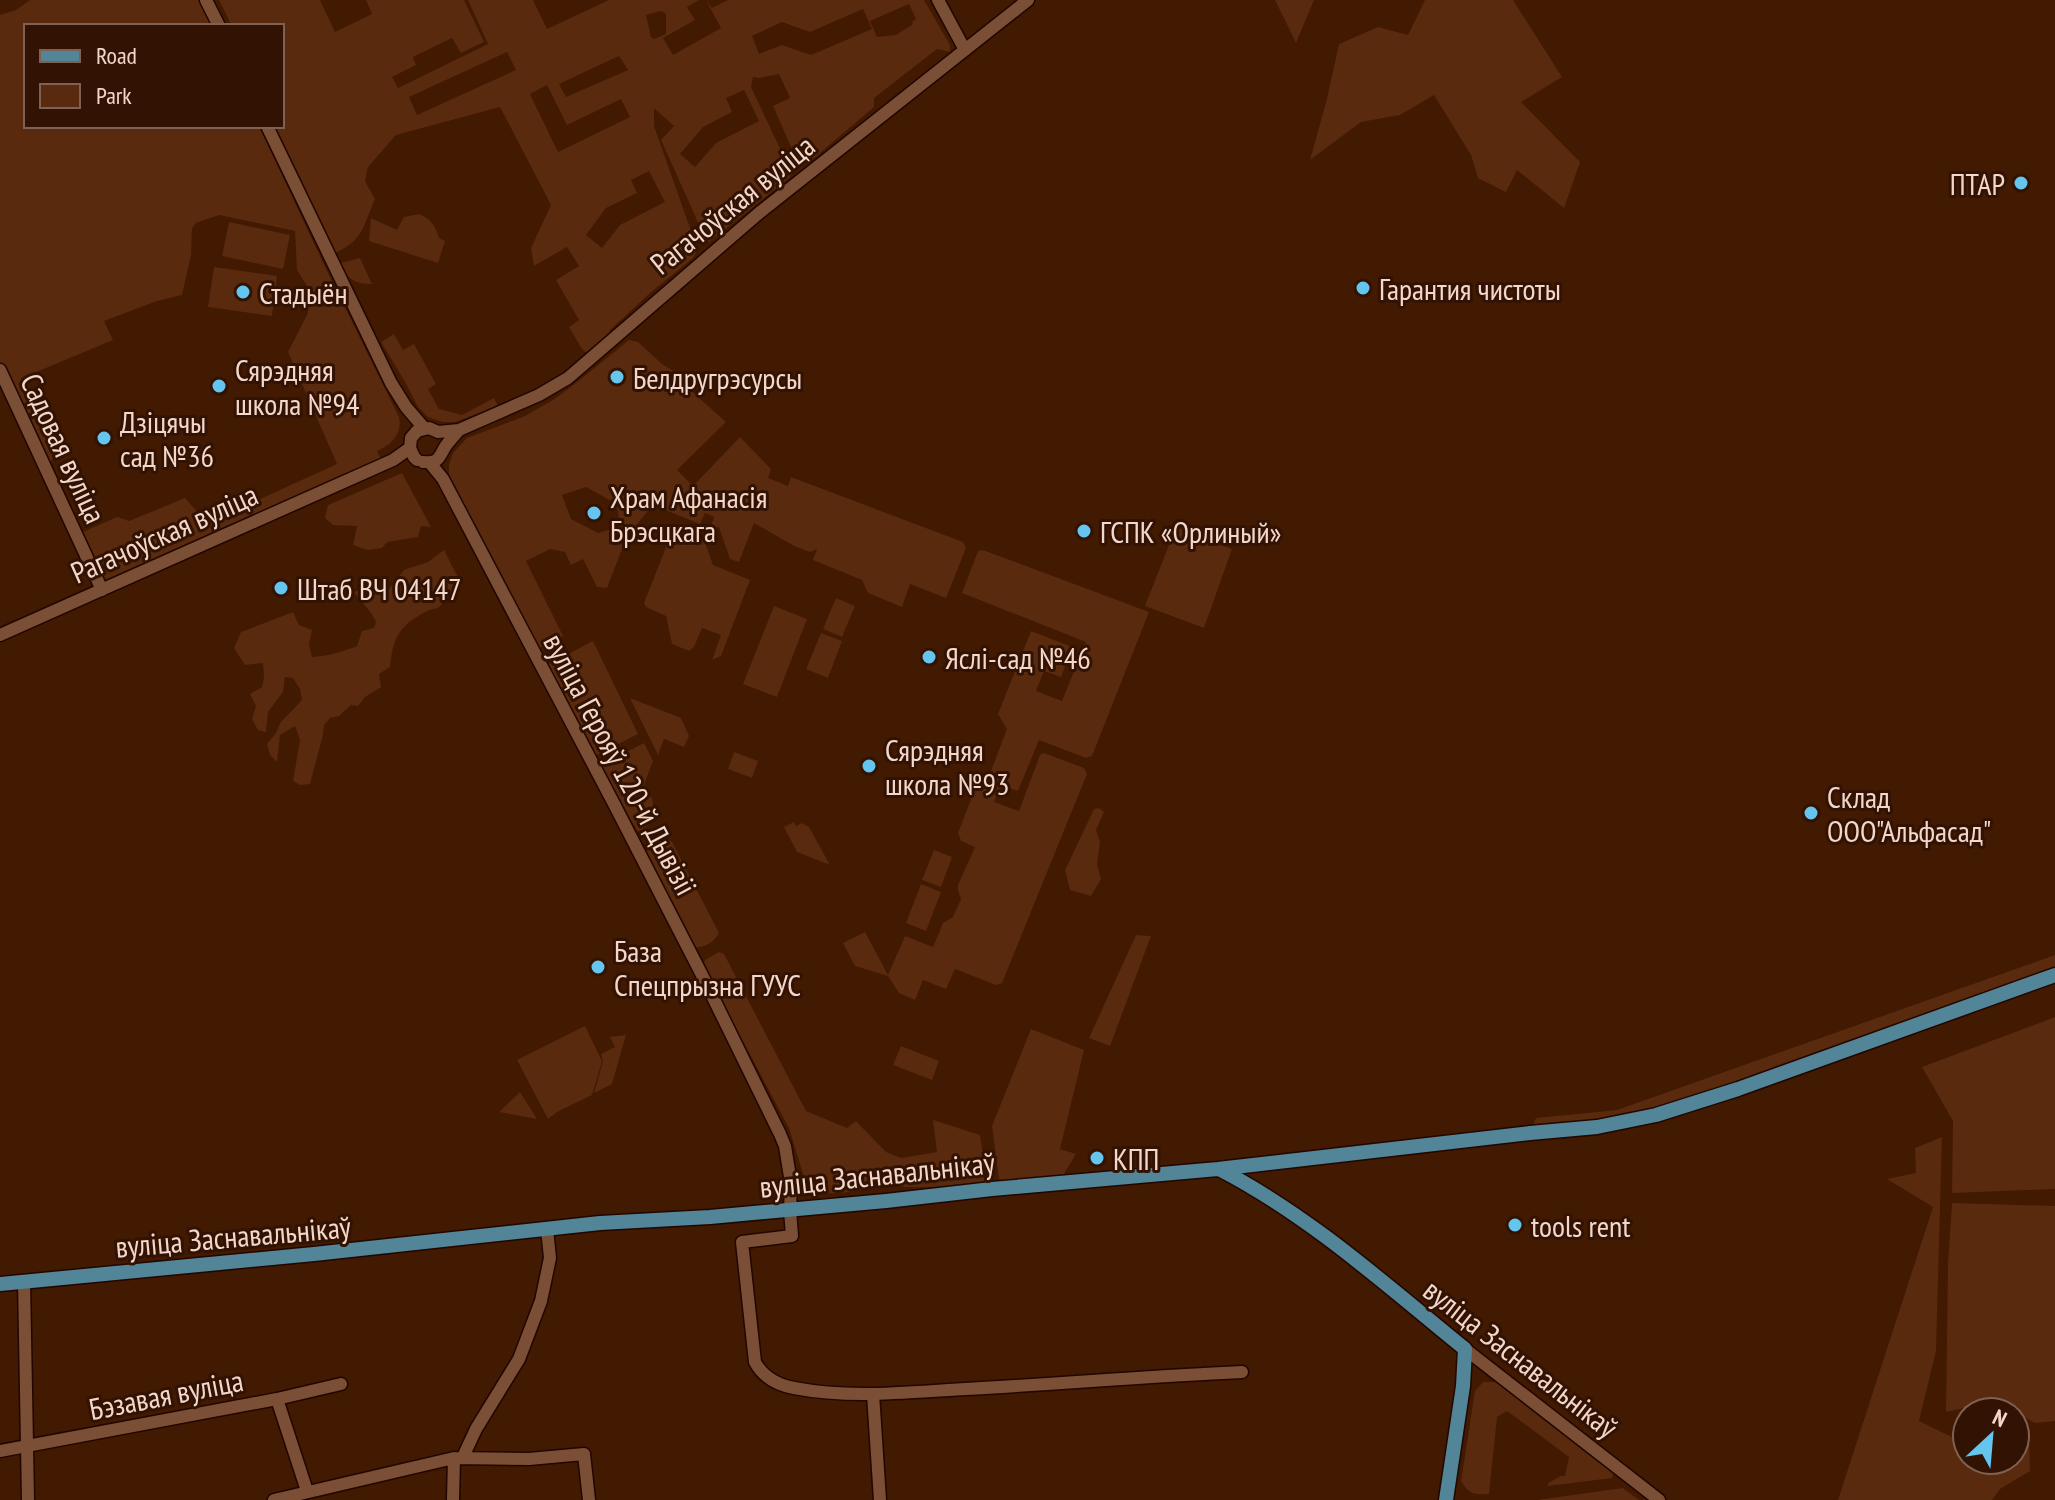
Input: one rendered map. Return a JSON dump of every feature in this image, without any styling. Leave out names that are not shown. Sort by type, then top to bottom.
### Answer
[{"type":"main road","points":[[1218,1169],[1597,1127],[1635,1120],[1738,1089],[2055,975]]},
{"type":"main road","name":"вуліца Заснавальнікаў","points":[[0,1284],[547,1229],[790,1210],[1218,1169],[1255,1188],[1307,1222],[1465,1349]]},
{"type":"main road","points":[[1446,1500],[1463,1386],[1465,1349]]},
{"type":"street","points":[[206,0],[218,24]]},
{"type":"street","points":[[938,0],[965,50]]},
{"type":"street","name":"Рагачоўская вуліца","points":[[438,432],[459,430],[539,395],[568,378],[759,213],[1028,0]]},
{"type":"street","points":[[268,128],[379,360],[419,431]]},
{"type":"street","name":"Садовая вуліца","points":[[0,370],[102,590]]},
{"type":"street","name":"Рагачоўская вуліца","points":[[393,460],[433,457],[459,430]]},
{"type":"street","points":[[419,431],[438,432],[444,442],[433,457],[414,457],[410,448],[411,438],[419,431]]},
{"type":"street","name":"Рагачоўская вуліца","points":[[0,635],[393,460],[410,448]]},
{"type":"street","name":"вуліца Герояў 120-й Дывізіі","points":[[433,457],[703,977],[780,1134],[791,1183],[790,1210]]},
{"type":"street","name":"вуліца Заснавальнікаў","points":[[790,1210],[792,1236],[742,1242],[755,1362],[760,1371],[779,1384],[834,1393],[873,1394],[1242,1372]]},
{"type":"street","points":[[453,1500],[458,1458],[519,1359],[541,1301],[550,1258],[547,1229]]},
{"type":"street","points":[[24,1281],[28,1500]]},
{"type":"street","name":"вуліца Заснавальнікаў","points":[[1465,1349],[1659,1500]]},
{"type":"street","name":"Бэзавая вуліца","points":[[0,1451],[341,1384]]},
{"type":"street","points":[[873,1394],[880,1500]]},
{"type":"street","points":[[277,1399],[307,1491]]},
{"type":"street","points":[[274,1500],[458,1458],[529,1459],[584,1454],[589,1500]]},
{"type":"green space","points":[[30,0],[199,0],[211,24],[24,24],[24,128],[260,128],[399,417],[395,438],[377,451],[383,463],[104,586],[0,365],[0,15],[16,10]],"holes":[[[219,215],[295,231],[297,270],[309,289],[308,313],[288,352],[337,464],[207,523],[185,498],[129,521],[117,517],[83,532],[49,465],[56,452],[22,378],[113,340],[104,321],[182,295],[191,255],[192,228],[196,223]]]},
{"type":"green space","points":[[219,0],[320,0],[335,32],[372,14],[366,0],[464,0],[484,42],[461,53],[452,38],[413,57],[416,65],[392,77],[398,88],[488,44],[468,0],[533,0],[547,29],[609,0],[699,0],[687,7],[695,20],[663,38],[673,55],[721,28],[706,0],[712,8],[728,0],[924,0],[950,45],[950,52],[937,49],[874,98],[874,107],[807,164],[796,158],[773,106],[790,98],[779,74],[753,77],[751,87],[792,174],[709,242],[661,140],[674,126],[654,108],[654,126],[696,245],[696,253],[590,352],[582,349],[569,327],[579,320],[556,280],[579,266],[567,247],[534,266],[531,248],[551,205],[500,107],[396,135],[368,167],[365,181],[375,199],[361,231],[352,243],[335,253],[272,128],[284,128],[284,24],[231,24]],"holes":[[[909,4],[916,19],[896,35],[877,37],[870,21]],[[863,9],[872,29],[811,55],[782,45],[759,54],[752,36],[782,22],[810,32]],[[661,11],[666,14],[666,34],[654,39],[651,37],[646,15]],[[507,52],[516,70],[417,115],[409,97]],[[619,56],[628,70],[566,97],[559,84]],[[547,85],[567,125],[621,99],[630,117],[558,152],[530,94]],[[744,90],[759,121],[716,143],[695,167],[680,154],[703,127],[732,112],[726,98]],[[649,171],[665,202],[620,225],[602,248],[586,235],[606,208],[637,193],[631,180]]]},
{"type":"green space","points":[[1275,0],[1314,0],[1296,43]]},
{"type":"green space","points":[[1425,0],[1513,0],[1562,77],[1521,102],[1580,162],[1564,208],[1517,170],[1506,192],[1478,178],[1471,155],[1434,95],[1400,115],[1361,122],[1310,160],[1339,44],[1378,27],[1408,35]]},
{"type":"green space","points":[[419,214],[435,226],[439,238],[445,241],[438,263],[369,241],[371,218],[397,230],[404,217]]},
{"type":"green space","points":[[229,222],[290,235],[283,269],[222,256]]},
{"type":"green space","points":[[360,258],[372,284],[352,279],[337,264]]},
{"type":"green space","name":"Стадыён","points":[[214,267],[277,276],[272,316],[208,307]]},
{"type":"green space","points":[[394,334],[403,350],[414,344],[436,384],[428,389],[439,409],[462,415],[494,398],[498,406],[455,422],[428,417],[418,407],[381,342]]},
{"type":"green space","points":[[629,340],[638,342],[681,376],[680,381],[726,422],[677,470],[693,486],[740,437],[771,469],[768,478],[788,486],[791,477],[963,542],[966,548],[946,598],[910,584],[902,607],[868,593],[862,580],[813,560],[817,549],[810,552],[794,546],[754,523],[739,562],[730,559],[719,527],[710,530],[714,517],[705,513],[700,524],[653,505],[627,536],[607,588],[597,587],[583,559],[571,565],[565,552],[550,549],[526,561],[563,636],[533,651],[449,476],[449,465],[453,453],[467,438],[525,416],[571,387]],"holes":[[[586,487],[617,504],[619,520],[615,528],[598,533],[571,519],[562,495]]]},
{"type":"green space","points":[[402,473],[431,527],[421,526],[418,537],[387,542],[382,548],[367,550],[353,545],[357,526],[333,525],[325,518],[328,505]]},
{"type":"green space","points":[[681,525],[702,534],[713,565],[750,580],[721,656],[712,660],[721,635],[702,628],[689,651],[672,644],[666,616],[646,607],[644,603],[674,527]]},
{"type":"green space","points":[[1176,527],[1232,549],[1204,628],[1145,606]]},
{"type":"green space","points":[[444,550],[461,588],[439,607],[417,616],[404,627],[393,648],[390,667],[379,674],[381,687],[365,697],[358,706],[351,705],[339,716],[330,718],[324,725],[310,784],[300,785],[293,781],[300,740],[295,726],[280,735],[277,762],[270,755],[267,744],[280,723],[302,700],[300,689],[293,678],[285,677],[283,692],[268,712],[266,732],[258,730],[252,719],[256,706],[250,694],[262,687],[263,663],[245,665],[234,648],[241,632],[293,612],[299,625],[312,630],[309,645],[312,657],[357,646],[362,631],[374,628],[376,622],[354,592],[369,582],[389,589],[404,570],[428,562]]},
{"type":"green space","points":[[983,550],[1149,612],[1092,756],[1086,758],[1039,740],[1018,791],[1001,785],[994,802],[1019,811],[1040,755],[1044,753],[1084,768],[1087,774],[1002,983],[996,985],[955,969],[946,989],[923,980],[915,1000],[899,993],[888,976],[855,966],[843,943],[865,932],[888,975],[905,936],[933,947],[943,923],[953,917],[961,899],[958,885],[975,847],[961,841],[958,833],[980,776],[991,771],[1007,729],[998,714],[1031,631],[1072,647],[1061,677],[1044,671],[1036,691],[1062,701],[1086,642],[962,593],[978,551]]},
{"type":"green space","points":[[836,598],[855,606],[842,637],[823,629]]},
{"type":"green space","points":[[774,606],[807,619],[777,697],[743,684]]},
{"type":"green space","points":[[821,633],[842,641],[828,678],[806,669]]},
{"type":"green space","points":[[593,641],[638,734],[595,756],[547,665]]},
{"type":"green space","points":[[630,698],[681,718],[689,736],[684,747],[664,739],[658,755]]},
{"type":"green space","points":[[644,743],[653,761],[642,790],[652,798],[654,815],[652,822],[638,832],[599,766]]},
{"type":"green space","points":[[734,752],[758,761],[752,778],[728,769]]},
{"type":"green space","points":[[1094,809],[1104,812],[1096,830],[1100,842],[1097,864],[1101,879],[1091,896],[1070,890],[1065,870]]},
{"type":"green space","points":[[794,822],[796,826],[802,823],[809,827],[830,865],[797,852],[784,827]]},
{"type":"green space","points":[[663,836],[672,842],[719,933],[704,946],[692,947],[642,852],[645,845]]},
{"type":"green space","points":[[934,850],[952,857],[941,887],[922,880]]},
{"type":"green space","points":[[921,884],[941,892],[926,931],[906,923]]},
{"type":"green space","points":[[1136,935],[1151,936],[1110,1046],[1089,1038]]},
{"type":"green space","points":[[719,952],[724,954],[806,1111],[847,1128],[856,1121],[886,1152],[901,1158],[937,1152],[933,1120],[980,1135],[984,1181],[919,1187],[887,1183],[835,1193],[808,1190],[789,1128],[703,966],[705,960]]},
{"type":"green space","points":[[2055,955],[2055,975],[1656,1115],[1530,1133],[1536,1118],[1617,1110]]},
{"type":"green space","points":[[2055,1017],[2055,1189],[1952,1193],[1953,1121],[1922,1067]]},
{"type":"green space","points":[[585,1026],[602,1061],[592,1095],[548,1119],[517,1060]]},
{"type":"green space","points":[[1031,1029],[1084,1050],[1060,1149],[1076,1154],[1062,1177],[1004,1181],[999,1179],[992,1126]]},
{"type":"green space","points":[[626,1035],[612,1084],[594,1093],[603,1061],[601,1054],[615,1047],[610,1037]]},
{"type":"green space","points":[[901,1046],[939,1061],[932,1080],[893,1065]]},
{"type":"green space","points":[[520,1092],[537,1119],[499,1112]]},
{"type":"green space","points":[[1942,1137],[1936,1351],[1919,1421],[1951,1437],[1951,1476],[2022,1476],[2000,1489],[1992,1500],[1838,1500],[1933,1207],[1887,1179],[1916,1173],[1915,1148]]},
{"type":"green space","points":[[1952,1203],[2055,1206],[2055,1421],[2031,1421],[2031,1396],[1951,1396],[1951,1411],[1946,1412]]},
{"type":"green space","points":[[1483,1382],[1496,1382],[1614,1471],[1612,1478],[1548,1486],[1548,1483],[1565,1476],[1569,1457],[1507,1411],[1497,1417],[1489,1494],[1469,1491],[1461,1481],[1475,1391]]},
{"type":"green space","points":[[1623,1488],[1639,1500],[1537,1500]]},
{"type":"place","name":"ПТАР","points":[[2021,183]]},
{"type":"place","name":"Гарантия чистоты","points":[[1363,288]]},
{"type":"place","name":"Стадыён","points":[[243,292]]},
{"type":"place","name":"Белдругрэсурсы","points":[[617,377]]},
{"type":"place","name":"Сярэдняя школа №94","points":[[219,386]]},
{"type":"place","name":"Дзіцячы сад №36","points":[[104,438]]},
{"type":"place","name":"Храм Афанасія Брэсцкага","points":[[594,513]]},
{"type":"place","name":"ГСПК «Орлиный»","points":[[1084,531]]},
{"type":"place","name":"Штаб ВЧ 04147","points":[[281,588]]},
{"type":"place","name":"Яслі-сад №46","points":[[929,657]]},
{"type":"place","name":"Сярэдняя школа №93","points":[[869,766]]},
{"type":"place","name":"Склад ООО\"Альфасад\"","points":[[1811,813]]},
{"type":"place","name":"База Спецпрызна ГУУС","points":[[598,967]]},
{"type":"place","name":"КПП","points":[[1097,1158]]},
{"type":"place","name":"tools rent","points":[[1515,1225]]}]
